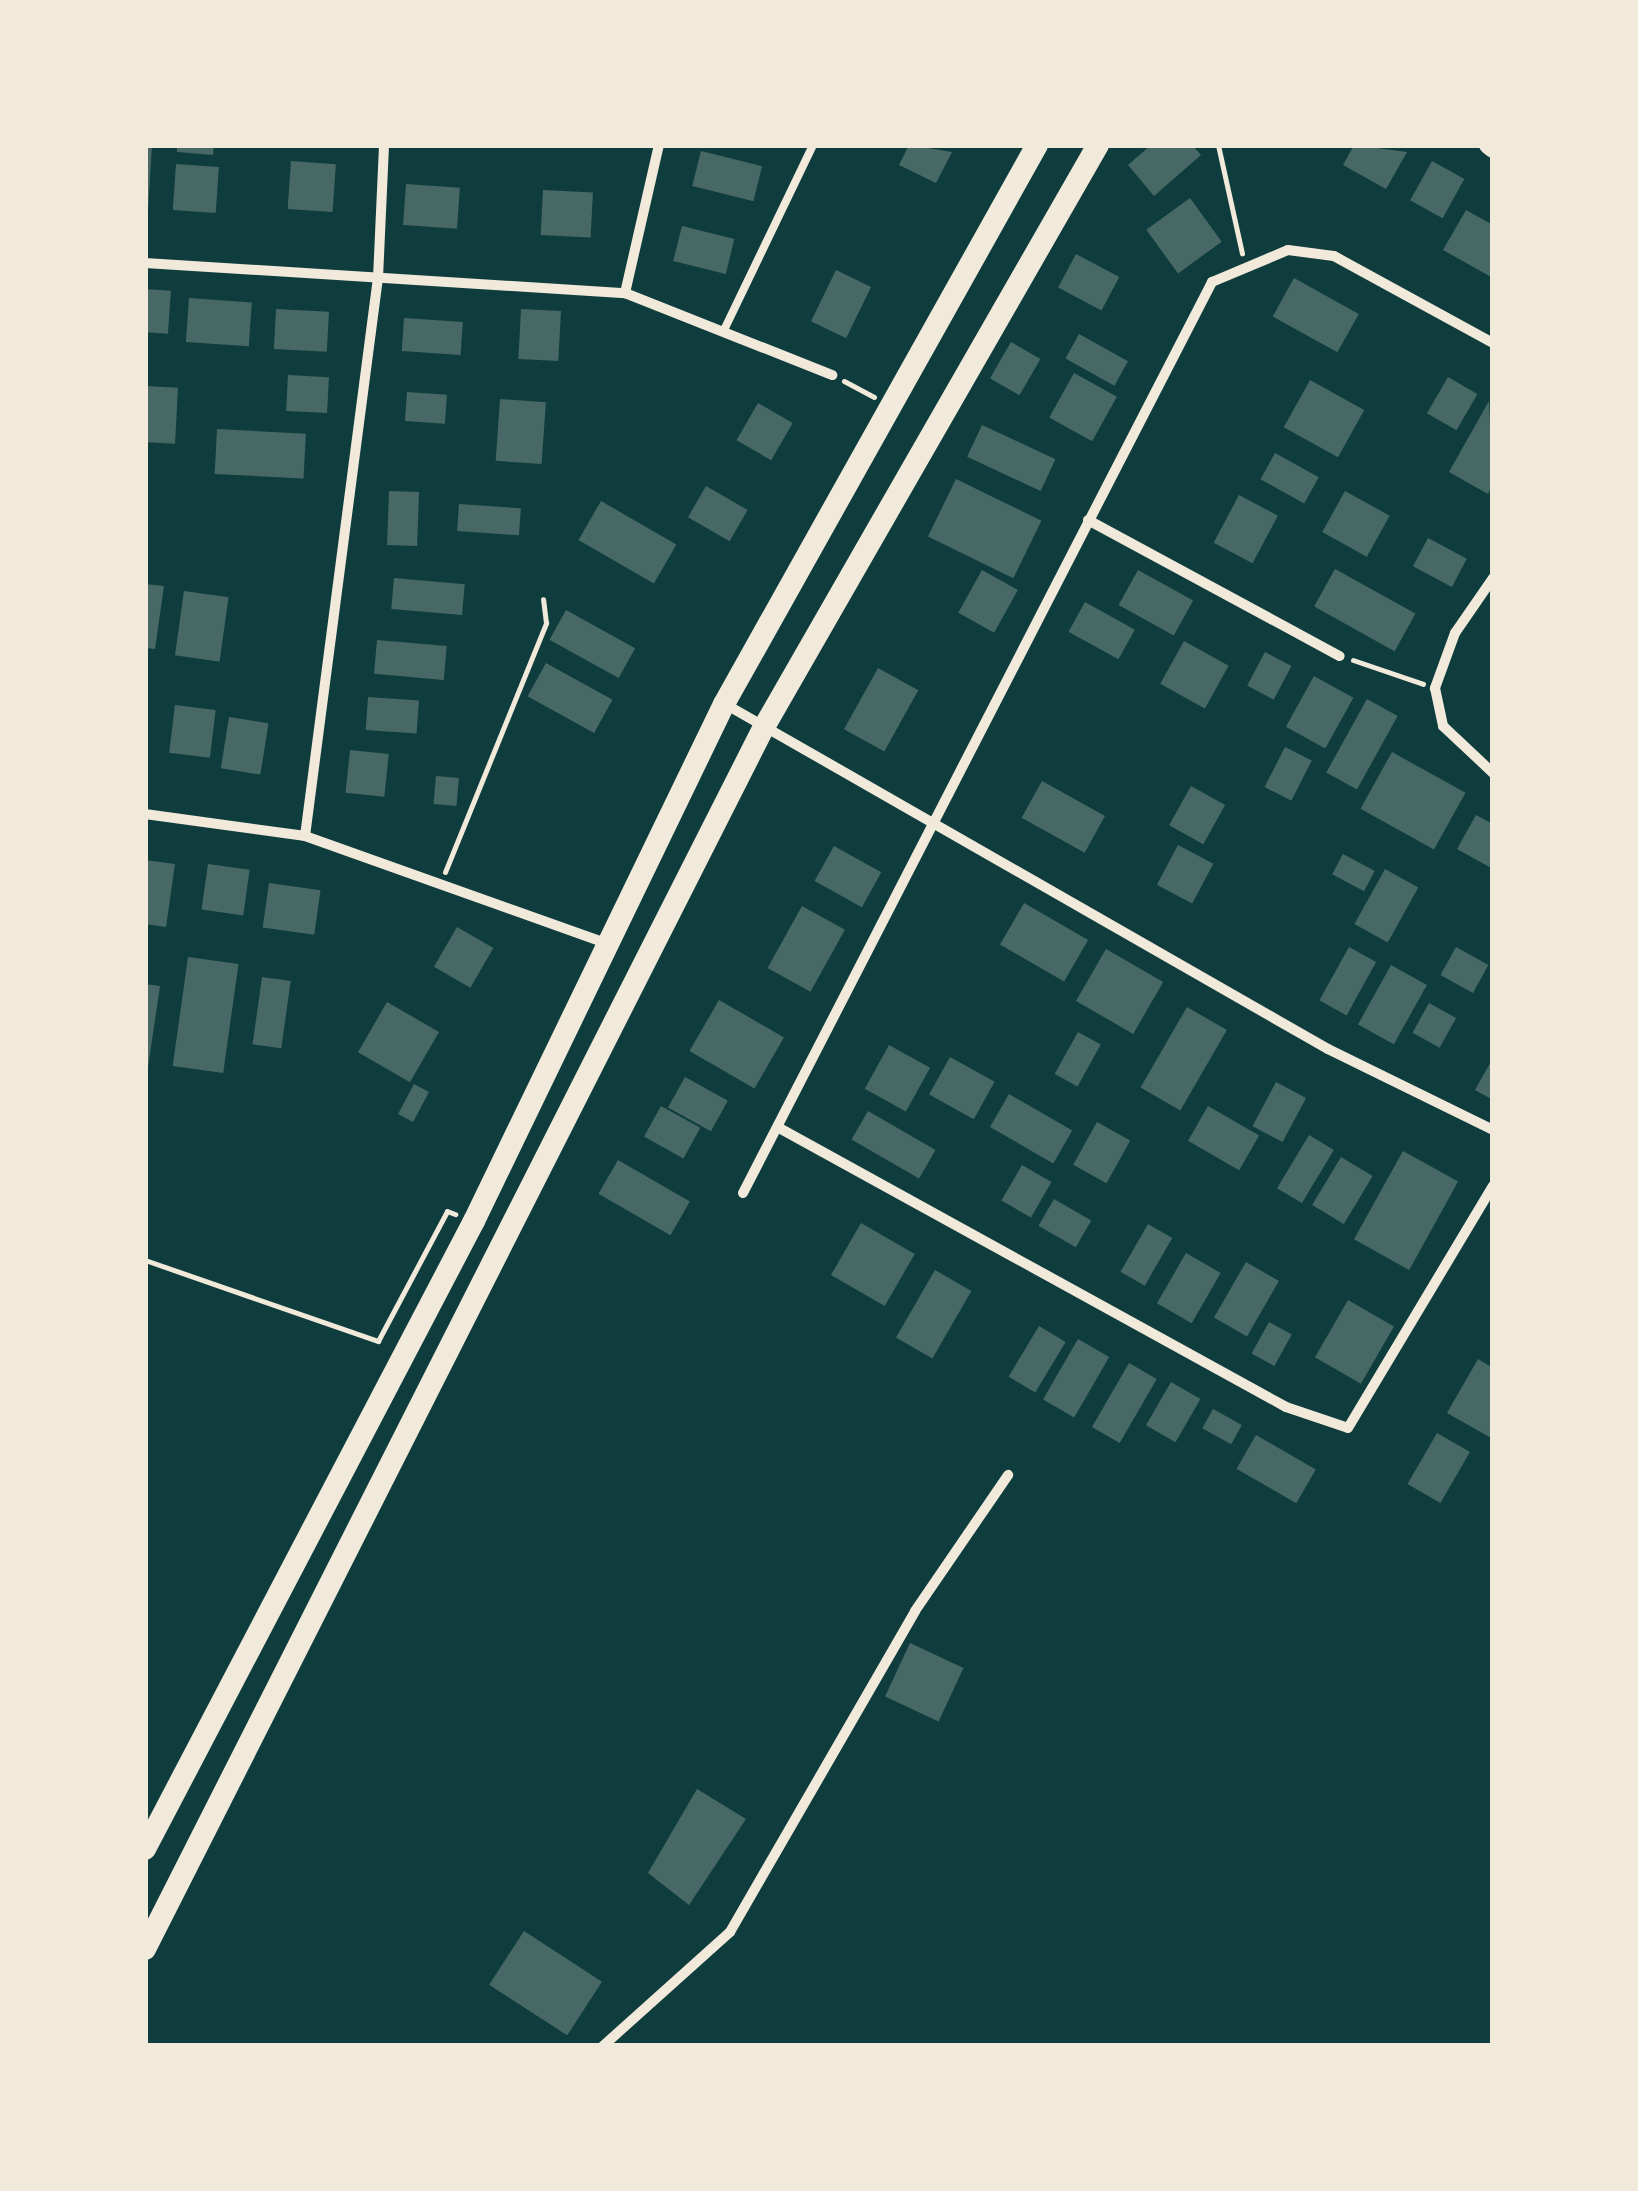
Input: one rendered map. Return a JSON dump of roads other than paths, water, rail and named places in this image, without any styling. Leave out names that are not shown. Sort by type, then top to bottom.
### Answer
[{"type":"main road","points":[[145,1849],[474,1221],[724,704],[1038,145]]},
{"type":"main road","points":[[145,1948],[764,727],[1098,145]]},
{"type":"street","points":[[305,836],[378,278],[384,145]]},
{"type":"street","points":[[625,292],[659,145]]},
{"type":"street","points":[[742,1194],[781,1129],[935,831],[1178,336],[1212,282],[1244,261],[1288,250],[1334,256],[1493,343]]},
{"type":"street","points":[[145,264],[625,292],[725,328],[832,374]]},
{"type":"street","points":[[1088,520],[1340,656]]},
{"type":"street","points":[[1493,578],[1455,633],[1435,688],[1443,726],[1493,773]]},
{"type":"street","points":[[724,704],[935,831],[1493,1130]]},
{"type":"street","points":[[145,814],[305,836],[606,943]]},
{"type":"street","points":[[781,1129],[1286,1406],[1348,1428],[1493,1186]]},
{"type":"street","points":[[602,2046],[730,1932],[915,1611],[1008,1474]]},
{"type":"lane","points":[[725,328],[813,145]]}]
